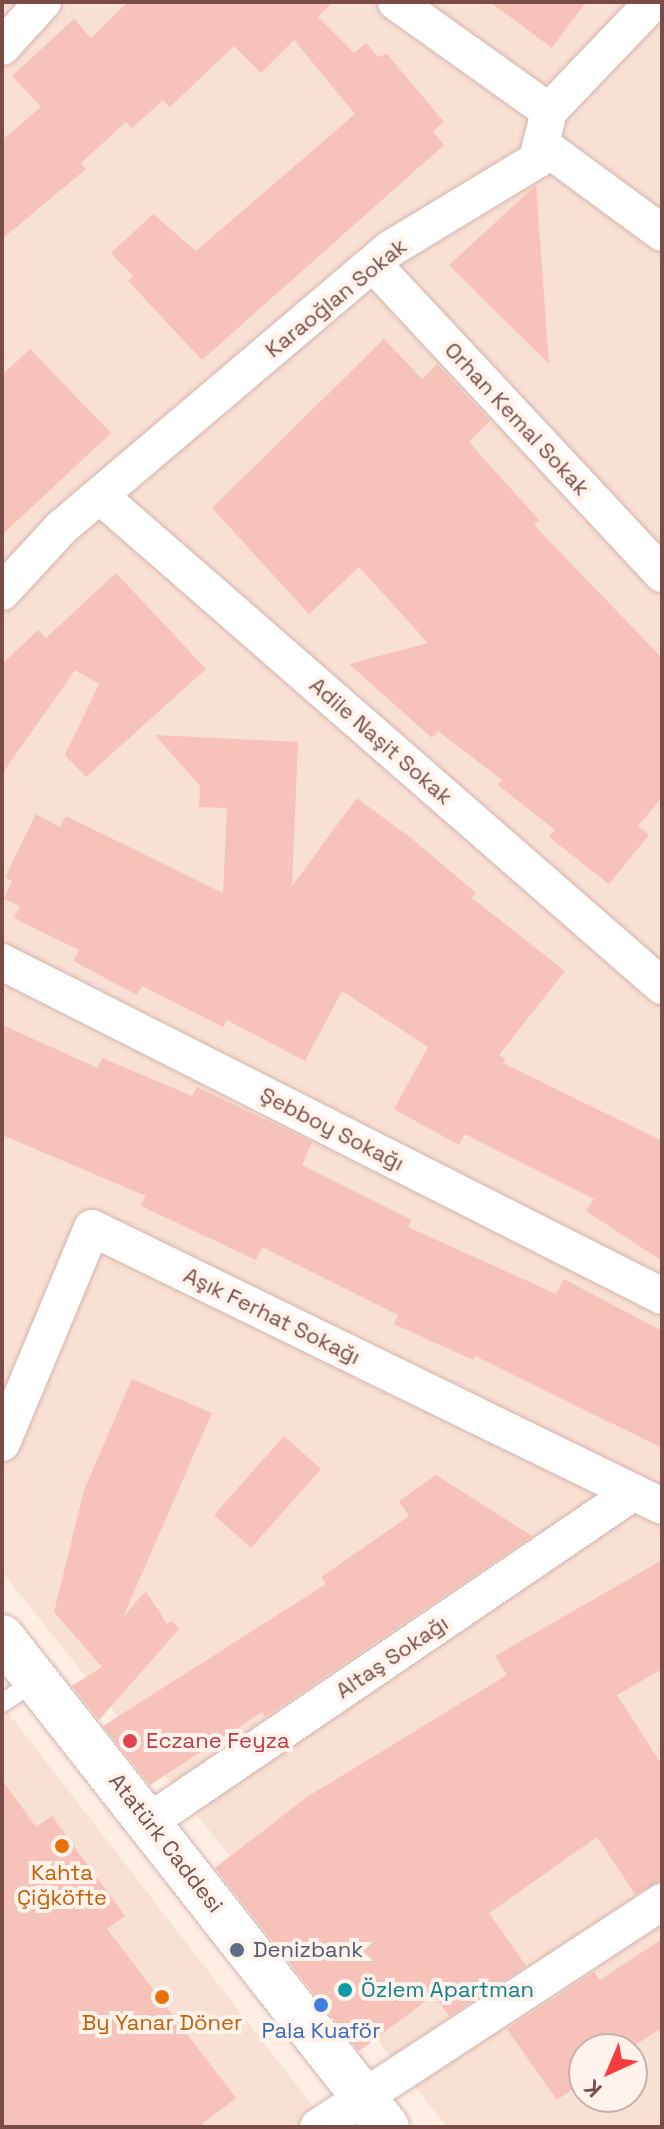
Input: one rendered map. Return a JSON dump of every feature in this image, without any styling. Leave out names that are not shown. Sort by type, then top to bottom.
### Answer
[{"type":"street","points":[[2,47],[43,2]]},
{"type":"street","points":[[396,2],[545,128],[662,233]]},
{"type":"street","name":"Karaoğlan Sokak","points":[[2,592],[100,496],[373,264],[537,160],[545,128],[653,2]]},
{"type":"street","name":"Orhan Kemal Sokak","points":[[373,264],[662,574]]},
{"type":"street","name":"Adile Naşit Sokak","points":[[100,496],[662,986]]},
{"type":"street","name":"Şebboy Sokağı","points":[[2,962],[662,1296]]},
{"type":"street","name":"Aşık Ferhat Sokağı","points":[[2,1443],[92,1228],[648,1499]]},
{"type":"street","name":"Altaş Sokağı","points":[[150,1821],[648,1499]]},
{"type":"street","name":"Atatürk Caddesi","points":[[2,1637],[19,1692],[150,1821],[376,2112]]},
{"type":"street","points":[[318,2127],[376,2112],[662,1902]]},
{"type":"shaded area","points":[[2,2],[662,2],[662,2127],[447,2127],[2,1572]]},
{"type":"shaded area","points":[[2,1705],[329,2127],[2,2127]]},
{"type":"building","points":[[128,2],[333,2],[318,17],[354,53],[366,43],[378,57],[387,54],[444,122],[433,131],[444,145],[202,360],[128,281],[133,276],[111,253],[153,214],[196,251],[355,114],[294,40],[261,73],[234,46],[170,107],[163,100],[132,128],[126,122],[81,163],[86,169],[2,239],[2,140],[41,107],[12,76],[74,19],[91,38]]},
{"type":"building","points":[[490,2],[586,2],[552,48]]},
{"type":"building","points":[[536,185],[549,364],[449,265]]},
{"type":"building","points":[[384,339],[422,379],[437,364],[490,421],[469,442],[539,520],[534,525],[662,658],[662,797],[638,826],[649,835],[609,884],[549,837],[555,830],[498,785],[502,780],[438,731],[432,738],[349,664],[428,643],[359,567],[309,614],[212,508]]},
{"type":"building","points":[[30,349],[111,433],[2,535],[2,375]]},
{"type":"building","points":[[116,573],[206,669],[86,777],[65,755],[99,684],[75,670],[2,774],[2,664],[38,630],[46,638]]},
{"type":"building","points":[[155,735],[298,742],[292,886],[357,798],[411,838],[476,893],[472,898],[565,971],[499,1055],[506,1059],[503,1063],[662,1141],[662,1261],[586,1211],[594,1199],[465,1134],[459,1145],[394,1109],[428,1047],[342,991],[305,1061],[227,1020],[223,1027],[142,986],[137,995],[73,961],[79,950],[14,918],[20,906],[4,899],[12,881],[5,877],[36,814],[60,827],[66,816],[223,893],[227,808],[199,807],[200,786]]},
{"type":"building","points":[[2,1025],[98,1068],[102,1058],[192,1096],[197,1087],[312,1142],[302,1165],[412,1220],[408,1227],[556,1294],[564,1279],[662,1331],[662,1448],[475,1356],[473,1360],[394,1324],[398,1315],[262,1247],[256,1260],[141,1206],[146,1196],[2,1135]]},
{"type":"building","points":[[132,1379],[212,1413],[123,1617],[146,1591],[167,1624],[172,1621],[179,1629],[99,1720],[72,1686],[102,1667],[54,1612],[84,1490]]},
{"type":"building","points":[[284,1436],[321,1469],[251,1548],[214,1515]]},
{"type":"building","points":[[436,1475],[532,1536],[265,1717],[262,1712],[150,1785],[103,1726],[326,1584],[321,1577],[409,1516],[399,1501]]},
{"type":"building","points":[[662,1560],[662,1669],[617,1695],[662,1765],[662,1881],[635,1894],[597,1837],[489,1913],[526,1966],[449,2016],[434,1995],[359,2051],[215,1868],[307,1797],[507,1675],[495,1656]]},
{"type":"building","points":[[2,1780],[36,1827],[52,1816],[125,1916],[107,1929],[236,2098],[198,2127],[2,2127]]},
{"type":"building","points":[[662,1939],[662,2028],[648,2037],[648,2033],[568,2033],[568,2092],[557,2100],[507,2029],[594,1972],[600,1980]]},
{"type":"place","name":"Eczane Feyza","points":[[130,1741]]},
{"type":"place","name":"Kahta Çiğköfte","points":[[62,1846]]},
{"type":"place","name":"Denizbank","points":[[237,1950]]},
{"type":"place","name":"Özlem Apartman","points":[[345,1990]]},
{"type":"place","name":"By Yanar Döner","points":[[162,1997]]},
{"type":"place","name":"Pala Kuaför","points":[[321,2005]]}]
